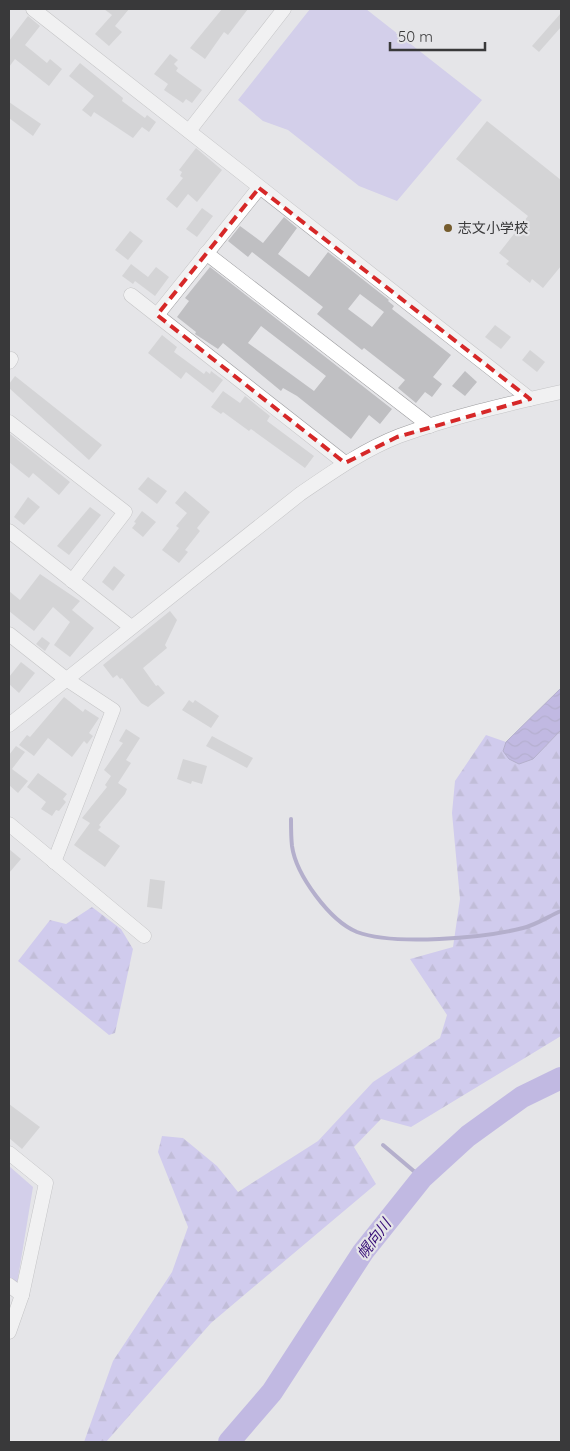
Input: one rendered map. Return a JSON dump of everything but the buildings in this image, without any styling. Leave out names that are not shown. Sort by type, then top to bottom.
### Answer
[{"type":"street","points":[[33,9],[530,399]]},
{"type":"street","points":[[188,131],[284,9]]},
{"type":"street","points":[[156,315],[259,188]]},
{"type":"street","points":[[206,252],[430,426]]},
{"type":"street","points":[[131,295],[345,463]]},
{"type":"street","points":[[9,724],[300,494],[345,463],[397,437],[430,426],[561,392]]},
{"type":"street","points":[[9,422],[125,512],[72,581]]},
{"type":"street","points":[[9,531],[132,628]]},
{"type":"street","points":[[9,634],[66,679],[113,710],[54,862]]},
{"type":"street","points":[[9,824],[144,936]]},
{"type":"street","points":[[9,1153],[46,1183],[22,1295],[9,1332]]},
{"type":"street","points":[[9,1285],[22,1295]]},
{"type":"highlighted area","points":[[259,188],[530,399],[397,437],[345,463],[157,315]]},
{"type":"green space","points":[[561,730],[561,1036],[411,1127],[381,1119],[354,1147],[376,1184],[211,1323],[106,1442],[84,1442],[113,1361],[172,1272],[188,1227],[158,1152],[162,1136],[183,1138],[217,1166],[238,1192],[318,1141],[373,1082],[440,1038],[447,1015],[410,959],[453,947],[460,899],[452,813],[455,781],[486,735],[506,742],[503,751],[533,759]]},
{"type":"green space","points":[[92,907],[121,929],[133,949],[115,1033],[109,1035],[18,961],[50,920],[66,924]]},
{"type":"shaded area","points":[[310,9],[366,9],[482,100],[397,201],[359,186],[288,130],[263,121],[238,100]]},
{"type":"shaded area","points":[[9,1166],[33,1187],[17,1284],[9,1277]]},
{"type":"water","points":[[561,688],[561,730],[533,759],[519,764],[509,759],[503,751],[506,742]]},
{"type":"waterway","points":[[291,819],[292,846],[295,858],[307,883],[336,918],[357,932],[393,939],[416,940],[486,935],[528,927],[561,911]]},
{"type":"waterway","name":"幌向川","points":[[229,1442],[272,1392],[363,1252],[422,1178],[468,1136],[522,1097],[561,1078]]},
{"type":"waterway","points":[[383,1145],[422,1178]]},
{"type":"place","name":"志文小学校","points":[[448,228]]}]
